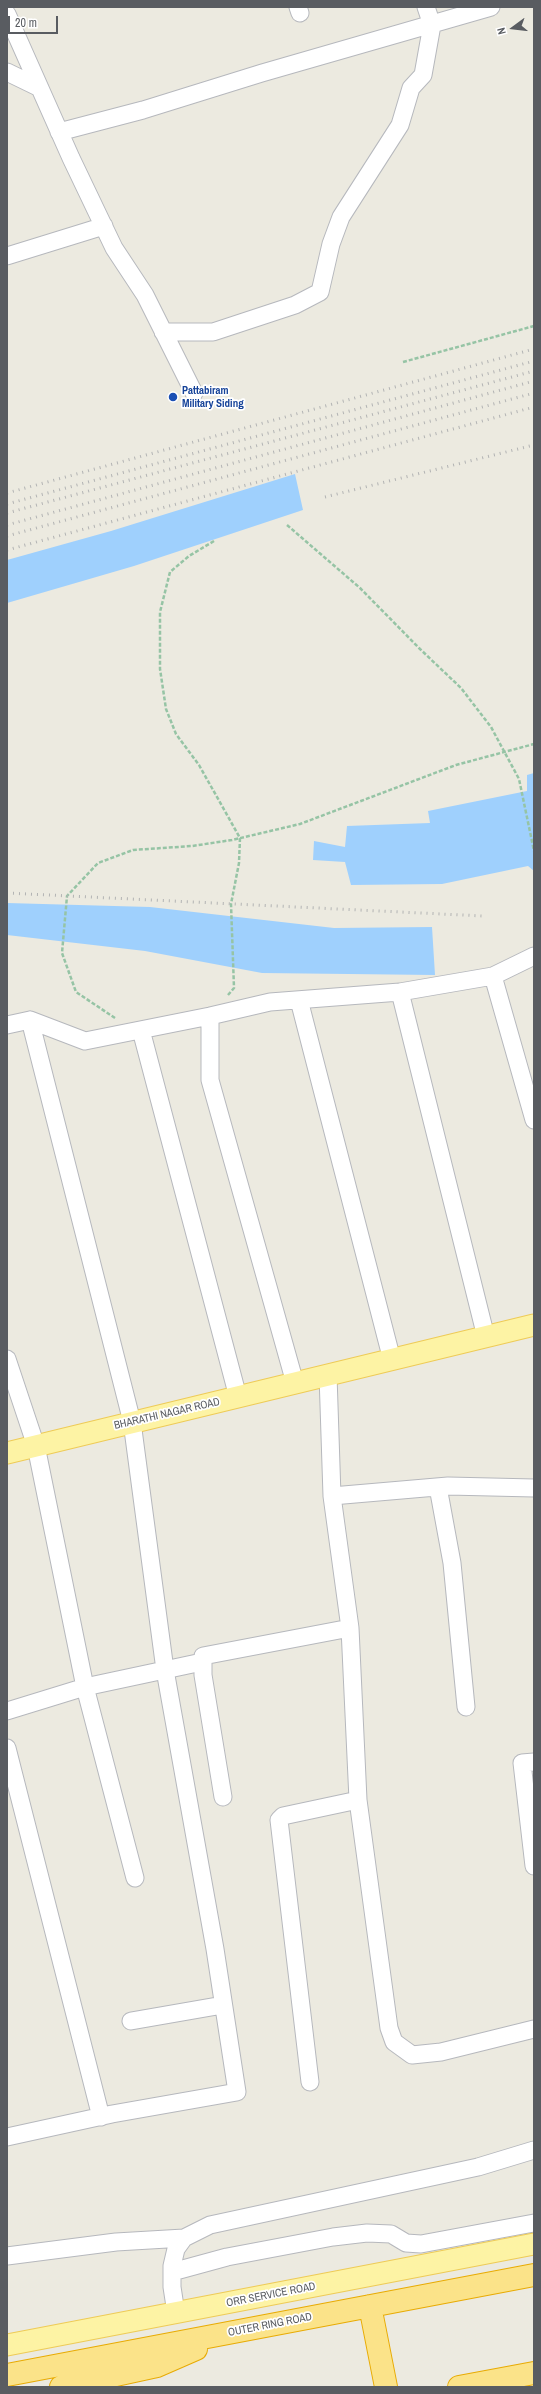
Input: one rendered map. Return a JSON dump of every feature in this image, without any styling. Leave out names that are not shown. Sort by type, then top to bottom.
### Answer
[{"type":"highway","name":"OUTER RING ROAD","points":[[7,2375],[534,2275]]},
{"type":"highway","points":[[370,2306],[386,2387]]},
{"type":"highway","points":[[7,2360],[209,2325],[260,2327]]},
{"type":"highway","points":[[7,2385],[242,2339],[260,2327]]},
{"type":"highway","points":[[60,2387],[157,2366],[196,2349]]},
{"type":"highway","points":[[101,2387],[127,2373]]},
{"type":"highway","points":[[460,2387],[534,2373]]},
{"type":"main road","name":"BHARATHI NAGAR ROAD","points":[[7,1453],[534,1325]]},
{"type":"main road","name":"ORR SERVICE ROAD","points":[[7,2345],[534,2244]]},
{"type":"street","points":[[163,332],[214,332],[295,305],[320,292],[331,244],[341,217],[400,125],[411,88],[423,74],[432,25],[426,7]]},
{"type":"street","points":[[59,132],[143,110],[262,73],[491,7]]},
{"type":"street","points":[[7,14],[59,132],[114,248],[145,295],[194,393]]},
{"type":"street","points":[[7,72],[40,88]]},
{"type":"street","points":[[7,256],[104,226]]},
{"type":"street","points":[[7,1025],[30,1020],[85,1041],[210,1016],[270,1002],[400,992],[493,976],[534,956]]},
{"type":"street","points":[[493,976],[534,1120]]},
{"type":"street","points":[[400,992],[486,1337]]},
{"type":"street","points":[[298,1000],[392,1360]]},
{"type":"street","points":[[210,1016],[210,1080],[295,1383]]},
{"type":"street","points":[[7,2137],[101,2117],[237,2092],[224,2005],[152,1589],[132,1422],[30,1020]]},
{"type":"street","points":[[141,1030],[238,1397]]},
{"type":"street","points":[[7,1359],[36,1446],[84,1687],[135,1878]]},
{"type":"street","points":[[328,1375],[332,1496],[350,1628],[358,1800],[388,2021],[394,2042],[412,2055],[441,2052],[534,2029]]},
{"type":"street","points":[[332,1496],[438,1488],[534,1488]]},
{"type":"street","points":[[438,1488],[452,1563],[466,1707]]},
{"type":"street","points":[[223,1797],[202,1662],[203,1656],[350,1628]]},
{"type":"street","points":[[7,1711],[84,1687],[202,1662]]},
{"type":"street","points":[[7,1748],[101,2117]]},
{"type":"street","points":[[534,1762],[522,1763],[534,1866]]},
{"type":"street","points":[[310,2082],[279,1820],[283,1816],[358,1800]]},
{"type":"street","points":[[131,2021],[224,2005]]},
{"type":"street","points":[[7,2256],[116,2242],[184,2238],[210,2225],[478,2167],[534,2150]]},
{"type":"street","points":[[172,2272],[272,2247],[367,2233],[391,2234],[406,2243],[421,2244],[534,2223]]},
{"type":"street","points":[[176,2313],[172,2272],[176,2249],[184,2238]]},
{"type":"street","points":[[421,2244],[425,2265]]},
{"type":"path","points":[[403,362],[534,326]]},
{"type":"path","points":[[287,525],[360,588],[420,650],[461,688],[491,727],[503,752],[519,779],[534,851]]},
{"type":"path","points":[[210,1016],[234,988],[231,904],[239,863],[240,838],[199,765],[176,734],[166,709],[160,669],[160,612],[170,572],[189,556],[214,541]]},
{"type":"path","points":[[141,1030],[120,1022],[76,992],[62,953],[67,896],[98,863],[133,850],[192,846],[240,838],[300,824],[456,765],[534,744]]},
{"type":"water","points":[[295,474],[303,510],[134,566],[7,603],[7,560],[111,531]]},
{"type":"water","points":[[534,773],[534,871],[528,866],[442,884],[351,885],[345,862],[313,860],[314,841],[345,847],[347,826],[430,823],[428,811],[527,791],[527,775]]},
{"type":"water","points":[[7,903],[150,907],[334,928],[432,927],[435,975],[262,973],[145,951],[7,935]]},
{"type":"railway","points":[[7,493],[534,349]]},
{"type":"railway","points":[[7,504],[534,361]]},
{"type":"railway","points":[[7,513],[534,371]]},
{"type":"railway","points":[[7,525],[534,381]]},
{"type":"railway","points":[[7,536],[534,393]]},
{"type":"railway","points":[[7,550],[534,407]]},
{"type":"railway","points":[[325,497],[534,445]]},
{"type":"railway","points":[[7,893],[483,916]]},
{"type":"place","name":"Pattabiram Military Siding","points":[[173,397]]}]
